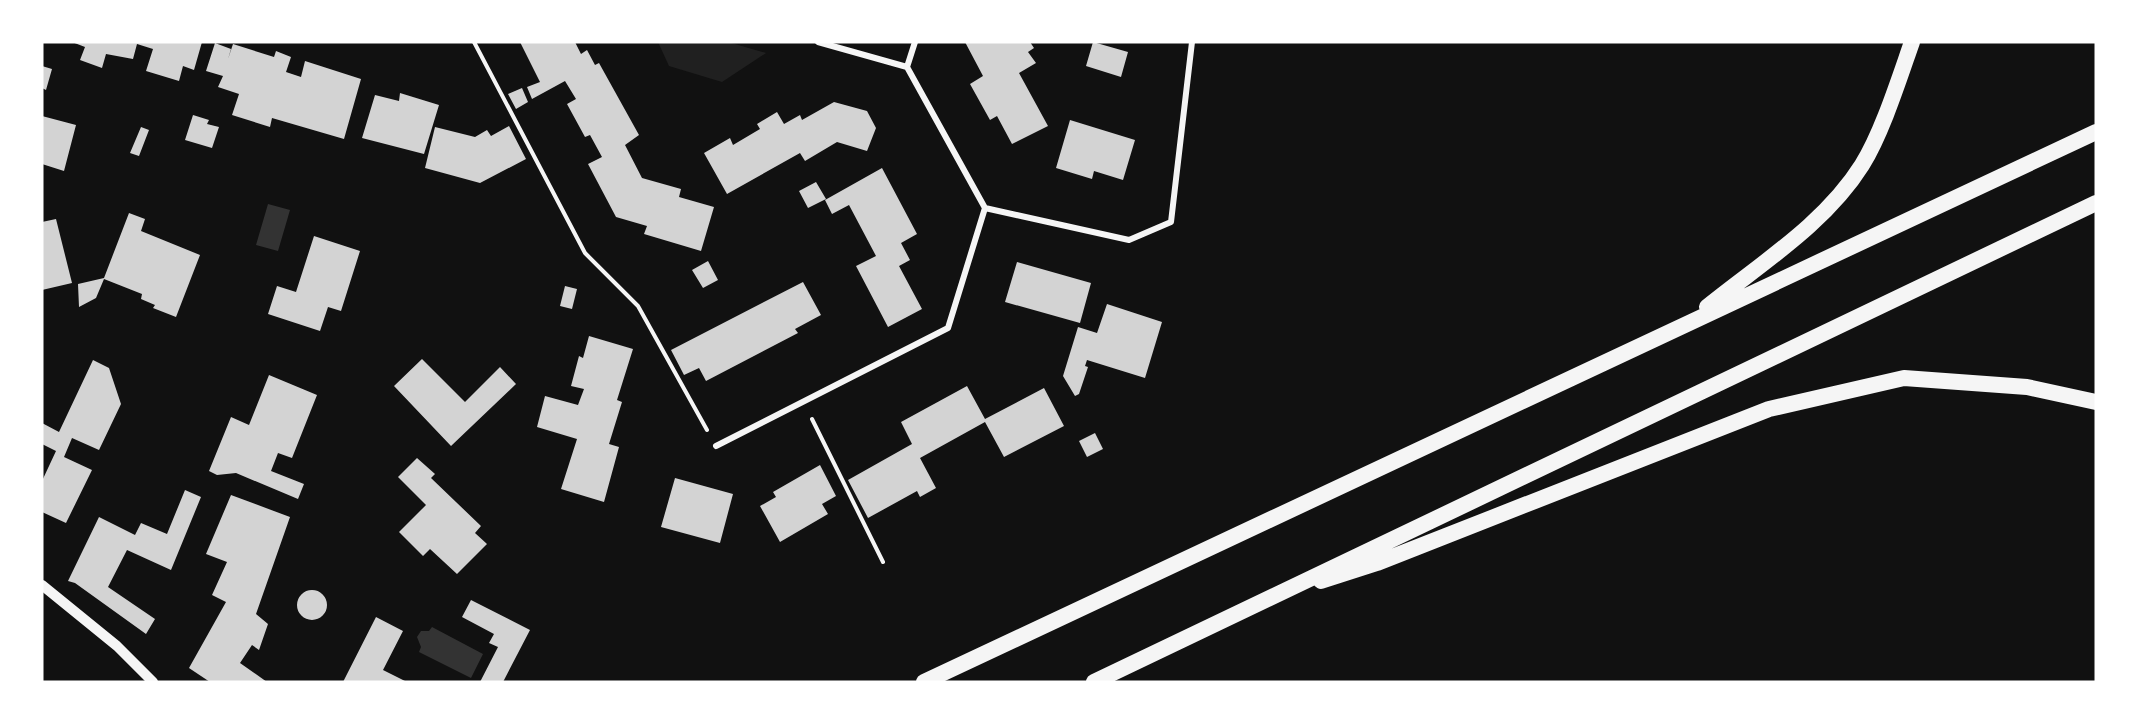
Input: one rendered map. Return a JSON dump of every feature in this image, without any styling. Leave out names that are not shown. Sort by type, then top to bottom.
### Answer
[{"type":"highway","points":[[1688,323],[1833,203],[1863,164],[1895,91],[1912,42]]},
{"type":"highway","points":[[924,682],[2096,132]]},
{"type":"highway","points":[[1094,682],[1254,603],[2096,203]]},
{"type":"highway","points":[[1254,603],[1377,563],[1769,409],[1904,378],[2027,387],[2096,402]]},
{"type":"street","points":[[716,446],[948,328],[985,208],[907,67],[818,42]]},
{"type":"street","points":[[907,67],[915,42]]},
{"type":"street","points":[[985,208],[1129,240],[1171,222],[1192,42]]},
{"type":"street","points":[[42,585],[117,646],[153,682]]},
{"type":"path","points":[[474,42],[585,253],[638,306],[716,446]]},
{"type":"path","points":[[804,402],[883,562]]},
{"type":"shaded area","points":[[658,42],[728,42],[766,53],[722,82],[669,66]]},
{"type":"shaded area","points":[[268,204],[290,210],[278,251],[256,245]]},
{"type":"shaded area","points":[[432,627],[483,654],[471,678],[419,652],[421,647],[417,637],[421,631],[429,631]]},
{"type":"building","points":[[72,42],[202,42],[194,70],[183,66],[179,81],[146,71],[153,49],[137,44],[133,59],[106,54],[102,68],[80,60],[85,47]]},
{"type":"building","points":[[520,42],[575,42],[581,54],[587,50],[595,65],[599,63],[639,135],[625,145],[642,178],[681,189],[679,197],[714,207],[701,251],[644,234],[647,226],[616,217],[588,164],[602,157],[590,135],[585,137],[567,104],[576,99],[565,81],[532,99],[527,87],[540,82]]},
{"type":"building","points":[[965,42],[1030,42],[1034,48],[1028,52],[1036,63],[1019,73],[1048,126],[1012,144],[997,116],[990,120],[970,84],[983,76]]},
{"type":"building","points":[[1093,42],[1128,52],[1121,77],[1086,66]]},
{"type":"building","points":[[215,43],[231,49],[228,59],[233,44],[274,57],[276,51],[291,57],[286,72],[301,77],[305,61],[361,79],[344,139],[272,118],[270,127],[232,115],[239,94],[218,87],[223,76],[206,71]]},
{"type":"building","points":[[42,66],[52,69],[46,90],[42,88]]},
{"type":"building","points":[[522,88],[528,102],[516,109],[508,94]]},
{"type":"building","points":[[400,93],[439,105],[424,154],[362,138],[375,95],[399,101]]},
{"type":"building","points":[[834,102],[867,111],[876,128],[867,151],[837,142],[805,161],[800,153],[727,194],[704,153],[730,138],[733,145],[760,129],[757,124],[777,112],[784,124],[800,115],[802,120]]},
{"type":"building","points":[[193,115],[209,120],[207,124],[219,127],[212,148],[185,140]]},
{"type":"building","points":[[42,116],[76,125],[64,171],[42,164]]},
{"type":"building","points":[[1070,120],[1135,140],[1123,180],[1094,171],[1092,179],[1056,168]]},
{"type":"building","points":[[509,126],[526,159],[480,183],[425,168],[435,127],[475,137],[487,130],[491,136]]},
{"type":"building","points":[[141,127],[149,130],[139,156],[130,153]]},
{"type":"building","points":[[882,168],[917,234],[901,243],[910,260],[899,266],[922,309],[888,327],[856,266],[876,256],[849,205],[832,214],[825,200]]},
{"type":"building","points":[[816,182],[826,199],[808,208],[799,191]]},
{"type":"building","points":[[129,213],[145,219],[141,231],[200,255],[176,317],[153,308],[155,305],[141,299],[142,294],[104,279],[96,298],[79,307],[78,284],[104,278]]},
{"type":"building","points":[[56,219],[72,283],[42,290],[42,222]]},
{"type":"building","points":[[314,236],[360,251],[341,311],[328,307],[320,331],[268,314],[277,286],[296,292]]},
{"type":"building","points":[[708,261],[718,280],[703,288],[692,270]]},
{"type":"building","points":[[1017,262],[1091,283],[1080,323],[1005,302]]},
{"type":"building","points":[[803,282],[821,315],[795,329],[798,333],[706,381],[699,368],[684,375],[671,350]]},
{"type":"building","points":[[565,286],[577,289],[572,309],[560,306]]},
{"type":"building","points":[[1107,304],[1162,322],[1145,378],[1087,360],[1085,366],[1088,367],[1079,394],[1075,396],[1063,376],[1078,327],[1097,333]]},
{"type":"building","points":[[589,336],[633,349],[617,400],[622,402],[609,444],[619,447],[604,502],[561,489],[577,439],[537,427],[545,396],[578,405],[584,389],[571,386],[579,356],[583,358]]},
{"type":"building","points":[[422,359],[465,402],[500,367],[516,384],[451,446],[394,386]]},
{"type":"building","points":[[93,360],[109,368],[121,404],[99,450],[72,438],[64,457],[92,470],[66,523],[42,512],[42,481],[56,451],[42,444],[42,423],[59,432]]},
{"type":"building","points":[[269,375],[317,395],[292,458],[278,453],[271,471],[304,484],[298,499],[236,473],[217,475],[209,471],[231,417],[249,425]]},
{"type":"building","points":[[967,386],[985,419],[1044,388],[1064,426],[1004,457],[985,422],[920,458],[936,488],[920,497],[917,491],[868,518],[848,480],[912,444],[901,422]]},
{"type":"building","points":[[1095,433],[1103,449],[1087,457],[1079,441]]},
{"type":"building","points":[[417,458],[435,474],[431,478],[481,526],[475,533],[487,544],[457,574],[430,549],[423,556],[399,532],[426,505],[398,477]]},
{"type":"building","points":[[820,465],[836,496],[822,504],[828,514],[780,542],[760,506],[776,497],[773,492]]},
{"type":"building","points":[[675,478],[733,494],[720,543],[661,527]]},
{"type":"building","points":[[185,490],[201,497],[171,570],[127,550],[108,587],[155,619],[146,634],[75,583],[68,581],[99,517],[135,535],[141,523],[167,534]]},
{"type":"building","points":[[231,495],[290,517],[256,614],[268,624],[259,650],[252,645],[240,663],[267,682],[210,682],[189,668],[226,602],[212,595],[227,562],[206,554]]},
{"type":"building","points":[[312,590],[323,594],[327,605],[323,616],[312,620],[301,616],[297,605],[301,594]]},
{"type":"building","points":[[471,600],[530,630],[503,682],[480,682],[498,647],[489,643],[494,634],[462,617]]},
{"type":"building","points":[[376,617],[403,631],[383,670],[407,682],[343,682]]}]
